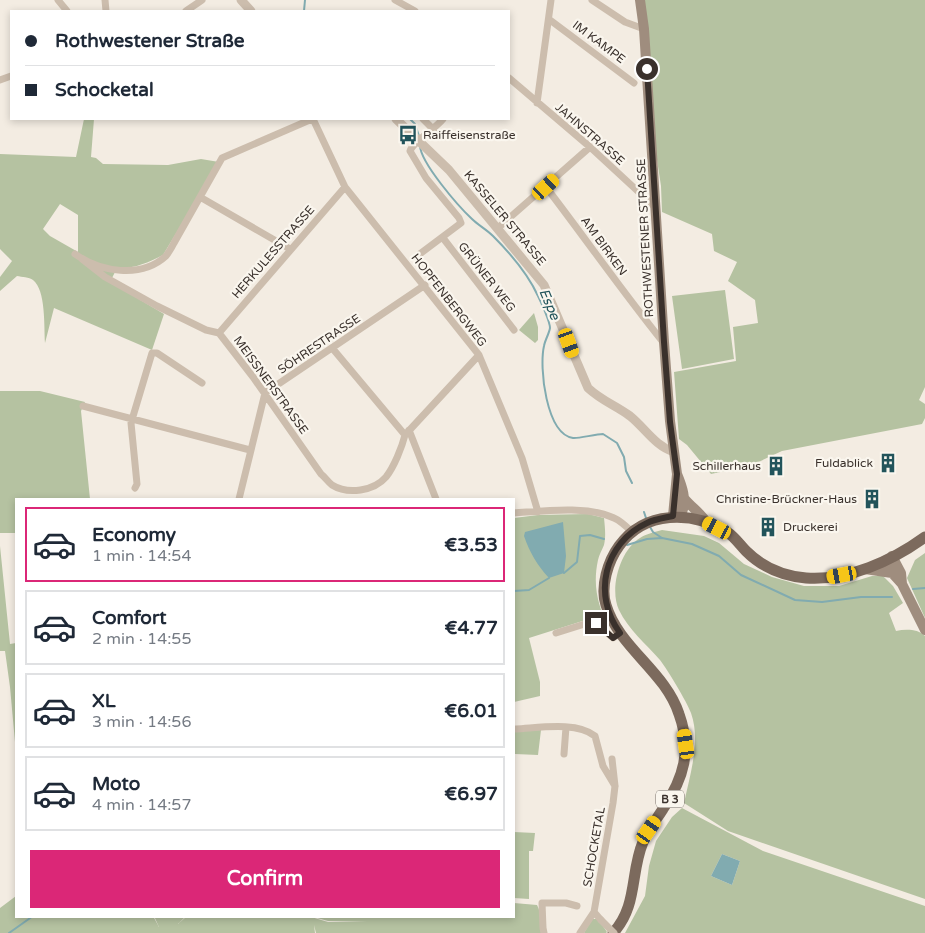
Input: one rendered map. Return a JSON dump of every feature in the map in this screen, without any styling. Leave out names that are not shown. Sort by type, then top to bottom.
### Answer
[{"type":"main road","name":"ROTHWESTENER STRASSE","points":[[640,0],[644,29],[670,422],[677,474],[673,516]]},
{"type":"main road","name":"ROTHWESTENER STRASSE","points":[[677,474],[684,498]]},
{"type":"main road","points":[[673,516],[682,512],[684,498]]},
{"type":"main road","points":[[684,498],[693,509],[702,515],[707,523]]},
{"type":"main road","name":"B 3","points":[[613,933],[628,911],[642,843],[673,794],[680,779],[685,762],[686,744],[679,712],[672,698],[662,683],[620,633],[613,623],[605,603],[607,569],[612,555],[622,541],[647,523],[661,518],[673,516],[695,519],[727,533],[759,561],[774,570],[805,578],[822,578],[865,569],[907,549],[925,537]]},
{"type":"main road","points":[[892,556],[890,566],[892,573],[902,584],[925,630]]},
{"type":"main road","points":[[892,556],[901,573],[902,584]]},
{"type":"main road","points":[[865,569],[892,573]]},
{"type":"street","points":[[58,0],[66,10]]},
{"type":"street","points":[[188,10],[202,0]]},
{"type":"street","points":[[241,0],[250,10]]},
{"type":"street","points":[[395,0],[413,10]]},
{"type":"street","points":[[537,103],[550,20],[551,0]]},
{"type":"street","points":[[592,0],[625,22],[644,29]]},
{"type":"street","name":"IM KAMPE","points":[[550,20],[634,83]]},
{"type":"street","name":"JAHNSTRASSE","points":[[510,79],[656,208]]},
{"type":"street","points":[[75,254],[93,265],[115,270],[128,270],[156,263],[166,255],[222,158],[311,120]]},
{"type":"street","name":"HOPFENBERGWEG","points":[[313,120],[345,187],[479,355],[522,458],[538,512]]},
{"type":"street","name":"KASSELER STRASSE","points":[[397,120],[449,170],[544,284],[588,388],[600,400],[633,418],[662,447],[674,452]]},
{"type":"street","points":[[424,120],[434,130]]},
{"type":"street","points":[[418,140],[434,130],[442,120]]},
{"type":"street","name":"GRÜNER WEG","points":[[417,256],[461,223],[422,172],[410,151],[418,140]]},
{"type":"street","points":[[498,228],[590,148]]},
{"type":"street","name":"HERKULESSTRASSE","points":[[219,333],[345,187]]},
{"type":"street","name":"AM BIRKEN","points":[[546,187],[602,261],[624,294],[664,342]]},
{"type":"street","points":[[200,196],[290,249]]},
{"type":"street","name":"GRÜNER WEG","points":[[443,238],[514,330]]},
{"type":"street","name":"MEISSNERSTRASSE","points":[[82,259],[105,276],[157,306],[206,330],[219,333],[265,393],[321,474],[332,485],[343,490],[355,491],[368,488],[386,476],[407,432],[479,355]]},
{"type":"street","name":"SÖHRESTRASSE","points":[[265,393],[425,285]]},
{"type":"street","points":[[332,349],[407,432],[436,498]]},
{"type":"street","points":[[135,488],[138,484],[132,420],[152,353],[157,353],[202,383]]},
{"type":"street","points":[[240,498],[265,393]]},
{"type":"street","points":[[83,406],[250,450]]},
{"type":"street","points":[[515,513],[577,511],[604,514],[620,520],[632,532]]},
{"type":"street","points":[[556,633],[591,622],[599,625],[613,638],[620,633]]},
{"type":"street","points":[[516,729],[566,727],[586,731],[595,736],[603,766],[615,786]]},
{"type":"street","points":[[564,754],[566,727]]},
{"type":"street","name":"SCHOCKETAL","points":[[580,933],[594,912],[603,866],[615,786],[612,759]]},
{"type":"street","points":[[544,933],[542,928],[542,903],[566,903],[577,906]]},
{"type":"street","points":[[594,912],[613,933]]},
{"type":"green space","points":[[638,0],[925,0],[925,387],[919,400],[925,404],[925,418],[922,424],[782,451],[752,465],[711,474],[687,445],[679,439],[674,372],[736,361],[733,327],[758,323],[755,300],[728,281],[737,262],[714,251],[712,234],[662,212],[661,186],[652,127]]},
{"type":"green space","points":[[84,120],[94,120],[91,157],[96,158],[103,164],[168,165],[201,159],[219,162],[163,255],[140,265],[129,268],[117,268],[110,282],[164,314],[152,350],[54,308],[45,343],[42,300],[37,285],[33,280],[17,276],[0,291],[0,277],[12,261],[0,249],[0,154],[76,157]],"holes":[[[60,204],[78,215],[78,252],[50,236],[43,229]]]},
{"type":"green space","points":[[725,290],[734,359],[682,369],[672,296]]},
{"type":"green space","points":[[534,313],[538,327],[538,340],[535,343],[519,330]]},
{"type":"green space","points":[[0,391],[40,391],[85,402],[81,411],[90,498],[15,498],[15,533],[0,533]]},
{"type":"green space","points":[[588,514],[604,518],[605,542],[596,570],[596,588],[609,631],[597,619],[592,618],[529,638],[540,682],[540,696],[515,702],[515,518],[538,515]]},
{"type":"green space","points":[[662,530],[704,536],[719,543],[744,564],[772,577],[804,586],[839,586],[872,576],[883,576],[893,586],[903,603],[889,613],[896,631],[912,630],[925,636],[925,899],[728,831],[684,803],[695,746],[694,724],[691,713],[663,664],[632,630],[623,617],[616,601],[615,592],[618,571],[627,551],[640,538]]},
{"type":"green space","points":[[0,546],[10,644],[15,643],[15,742],[5,651],[0,651]]},
{"type":"green space","points":[[925,553],[925,618],[907,578],[915,560]]},
{"type":"green space","points":[[541,730],[538,755],[515,754],[515,731]]},
{"type":"green space","points":[[682,808],[763,851],[925,906],[925,933],[625,933],[645,896],[649,866],[656,841],[672,817]],"holes":[[[722,854],[740,861],[732,885],[711,876]]]},
{"type":"green space","points":[[515,832],[535,833],[533,851],[529,851],[529,899],[515,898]]},
{"type":"green space","points":[[15,897],[15,918],[154,918],[159,927],[155,918],[184,918],[178,924],[185,918],[315,918],[328,922],[367,922],[328,921],[317,918],[515,918],[515,903],[537,905],[542,933],[316,933],[314,925],[315,933],[0,933],[0,908]]},
{"type":"green space","points":[[592,919],[598,919],[607,932],[584,933]]},
{"type":"water","points":[[563,522],[566,556],[564,573],[549,578],[534,558],[524,536],[525,532]]},
{"type":"water","points":[[722,854],[740,861],[732,885],[711,876]]},
{"type":"waterway","name":"Espe","points":[[304,10],[305,0]]},
{"type":"waterway","name":"Espe","points":[[411,120],[415,124],[419,136]]},
{"type":"waterway","name":"Espe","points":[[420,146],[427,163],[441,184],[466,213],[488,231],[512,257],[524,272],[538,296],[550,325],[544,346],[543,369],[546,398],[556,425],[564,434],[573,438],[603,434],[617,443],[624,457],[626,471],[632,483]]},
{"type":"waterway","name":"Espe","points":[[644,512],[646,518]]},
{"type":"waterway","name":"Espe","points":[[650,527],[653,532],[662,538],[692,544],[719,556],[741,575],[795,600],[822,602],[861,597],[892,597]]},
{"type":"waterway","points":[[564,573],[577,562],[580,536],[590,535],[604,539]]},
{"type":"waterway","points":[[627,545],[647,539],[662,538]]},
{"type":"waterway","points":[[515,591],[529,590],[549,578]]},
{"type":"waterway","name":"Espe","points":[[913,589],[925,588]]},
{"type":"waterway","points":[[9,933],[30,918]]},
{"type":"place","name":"Raiffeisenstraße","points":[[408,135]]},
{"type":"place","name":"Fuldablick","points":[[888,463]]},
{"type":"place","name":"Schillerhaus","points":[[776,466]]},
{"type":"place","name":"Christine-Brückner-Haus","points":[[872,499]]},
{"type":"place","name":"Druckerei","points":[[768,527]]},
{"type":"route","points":[[596,623],[613,638],[620,633],[613,623],[605,603],[607,569],[612,555],[622,541],[632,532],[647,523],[673,516],[677,474],[670,422],[664,342],[647,69]]}]
